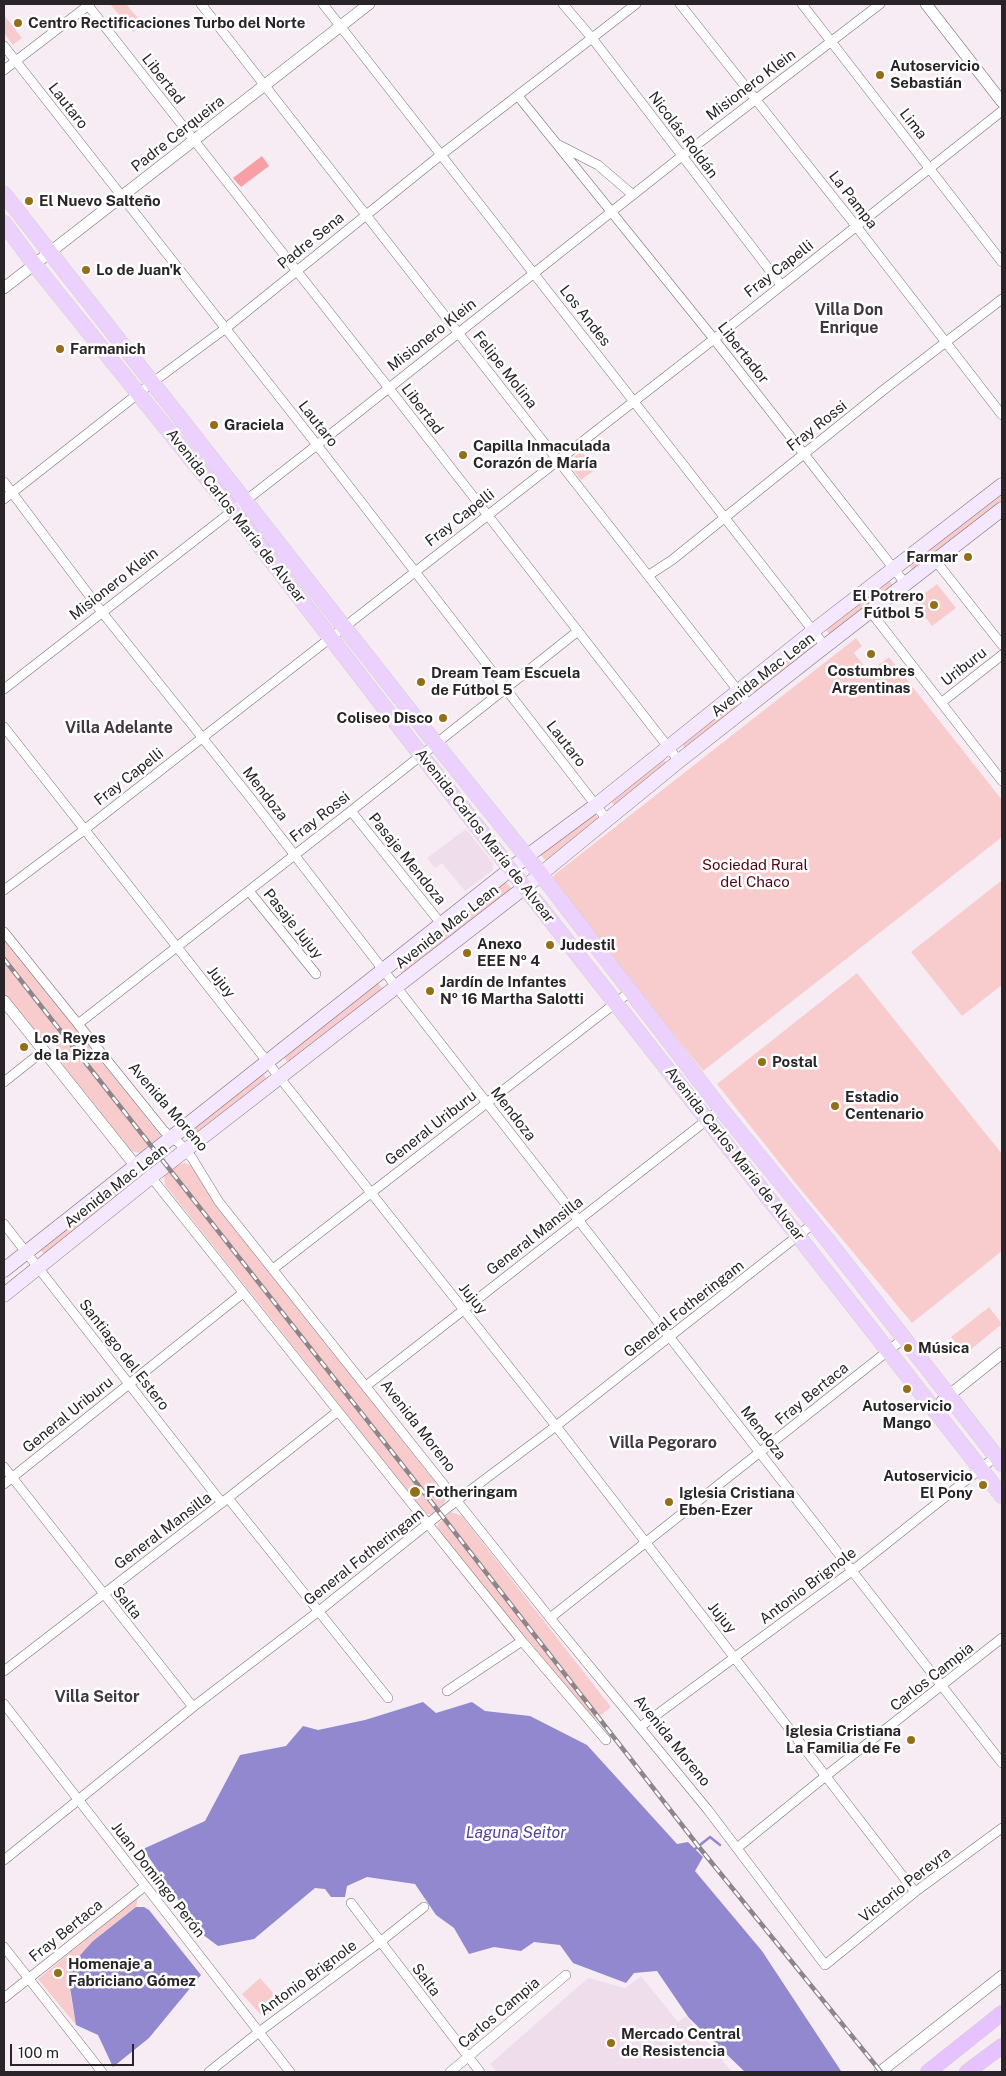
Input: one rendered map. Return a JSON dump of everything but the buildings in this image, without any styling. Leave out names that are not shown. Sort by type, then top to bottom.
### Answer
[{"type":"highway","points":[[928,2072],[1002,2013]]},
{"type":"highway","points":[[967,2072],[1002,2046]]},
{"type":"main road","name":"Avenida Carlos María de Alvear","points":[[4,194],[42,258]]},
{"type":"main road","name":"Avenida Carlos María de Alvear","points":[[4,210],[533,880],[1002,1479]]},
{"type":"main road","name":"Avenida Carlos María de Alvear","points":[[4,223],[42,258]]},
{"type":"main road","name":"Avenida Mac Lean","points":[[4,1270],[519,863],[596,805],[813,631],[1002,485]]},
{"type":"main road","name":"Avenida Mac Lean","points":[[4,1295],[151,1177],[187,1151],[608,821],[679,761],[825,646],[1002,510]]},
{"type":"main road","points":[[135,1165],[151,1177]]},
{"type":"main road","name":"Avenida Carlos María de Alvear","points":[[896,1344],[946,1398],[991,1465],[1002,1496]]},
{"type":"street","points":[[4,70],[88,4]]},
{"type":"street","name":"Libertad","points":[[88,4],[679,761]]},
{"type":"street","name":"Felipe Molina","points":[[201,4],[750,706]]},
{"type":"street","name":"Los Andes","points":[[323,4],[825,646]]},
{"type":"street","name":"Padre Cerqueira","points":[[4,288],[369,4]]},
{"type":"street","name":"Nicolás Roldán","points":[[563,4],[592,38],[780,285]]},
{"type":"street","name":"Padre Sena","points":[[4,499],[226,328],[442,154],[636,4]]},
{"type":"street","name":"La Pampa","points":[[680,4],[856,226],[1002,415]]},
{"type":"street","name":"Lima","points":[[802,4],[1002,262]]},
{"type":"street","name":"Misionero Klein","points":[[4,689],[101,611],[317,445],[755,98],[880,4]]},
{"type":"street","points":[[926,4],[1002,102]]},
{"type":"street","name":"Lautaro","points":[[4,46],[226,328],[608,821]]},
{"type":"street","name":"Libertador","points":[[518,96],[714,338],[905,584]]},
{"type":"street","name":"Fray Capelli","points":[[4,890],[84,830],[1002,111]]},
{"type":"street","name":"Libertador","points":[[556,143],[598,165],[633,195]]},
{"type":"street","name":"Fray Rossi","points":[[649,575],[672,560],[1002,299]]},
{"type":"street","name":"Mendoza","points":[[4,482],[101,611],[294,854],[1002,1763]]},
{"type":"street","points":[[935,560],[1002,645]]},
{"type":"street","points":[[870,611],[1002,782]]},
{"type":"street","name":"Fray Rossi","points":[[78,1024],[578,631]]},
{"type":"street","name":"Uriburu","points":[[942,702],[1002,655]]},
{"type":"street","name":"Jujuy","points":[[4,727],[370,1193],[556,1426],[915,1892]]},
{"type":"street","name":"Pasaje Mendoza","points":[[351,811],[442,925]]},
{"type":"street","name":"Pasaje Jujuy","points":[[249,890],[316,974]]},
{"type":"street","name":"Avenida Moreno","points":[[4,932],[164,1131],[173,1136],[187,1151],[219,1202],[456,1501],[737,1848],[825,1964]]},
{"type":"street","name":"General Uriburu","points":[[273,1269],[623,997]]},
{"type":"street","points":[[4,1001],[135,1165]]},
{"type":"street","points":[[4,1082],[44,1051]]},
{"type":"street","name":"General Mansilla","points":[[366,1386],[715,1114]]},
{"type":"street","points":[[151,1177],[522,1641],[606,1740]]},
{"type":"street","name":"Santiago del Estero","points":[[4,1224],[130,1383],[225,1500],[319,1611],[388,1698]]},
{"type":"street","name":"General Fotheringam","points":[[4,1860],[193,1707],[319,1611],[456,1501],[556,1426],[807,1229]]},
{"type":"street","name":"General Uriburu","points":[[4,1484],[243,1293]]},
{"type":"street","name":"Fray Bertaca","points":[[550,1618],[761,1453],[896,1344]]},
{"type":"street","points":[[946,1398],[1001,1355]]},
{"type":"street","name":"General Mansilla","points":[[4,1671],[337,1412]]},
{"type":"street","name":"Antonio Brignole","points":[[640,1727],[736,1658],[991,1465]]},
{"type":"street","name":"Salta","points":[[4,1467],[193,1707]]},
{"type":"street","name":"Carlos Campia","points":[[737,1848],[826,1775],[943,1686],[1002,1638]]},
{"type":"street","points":[[447,1692],[522,1641]]},
{"type":"street","name":"Juan Domingo Perón","points":[[4,1704],[290,2072]]},
{"type":"street","name":"Victorio Pereyra","points":[[825,1964],[915,1892],[1002,1828]]},
{"type":"street","name":"Fray Bertaca","points":[[4,1998],[145,1886]]},
{"type":"street","name":"Salta","points":[[351,1903],[480,2072]]},
{"type":"street","name":"Antonio Brignole","points":[[209,2072],[424,1907]]},
{"type":"street","points":[[4,1947],[102,2072]]},
{"type":"street","name":"Carlos Campia","points":[[450,2072],[566,1975]]},
{"type":"street","points":[[880,2072],[1002,1976]]},
{"type":"shaded area","points":[[262,156],[269,166],[241,187],[233,178]]},
{"type":"shaded area","points":[[466,829],[493,863],[493,870],[465,891],[442,863],[435,868],[427,858]]},
{"type":"shaded area","name":"Mercado Central de Resistencia","points":[[641,1976],[678,2022],[686,2016],[732,2072],[497,2072],[490,2064],[588,1978],[625,1988]]},
{"type":"green space","points":[[110,4],[126,4],[143,24],[133,32]]},
{"type":"green space","points":[[4,15],[22,38],[13,45],[4,33]]},
{"type":"green space","points":[[582,451],[596,469],[581,480],[567,462]]},
{"type":"green space","points":[[1002,495],[1002,504],[913,571],[909,565]]},
{"type":"green space","points":[[889,580],[894,587],[831,636],[826,630]]},
{"type":"green space","name":"El Potrero Fútbol 5","points":[[937,584],[956,608],[932,626],[913,602]]},
{"type":"green space","name":"Sociedad Rural del Chaco","points":[[856,638],[862,646],[854,653],[869,672],[889,657],[1002,800],[1002,837],[703,1071],[553,882],[554,875]]},
{"type":"green space","points":[[810,642],[815,649],[756,695],[751,688]]},
{"type":"green space","points":[[734,702],[739,709],[686,750],[681,743]]},
{"type":"green space","points":[[662,758],[668,765],[615,806],[609,799]]},
{"type":"green space","points":[[593,812],[599,819],[546,861],[540,854]]},
{"type":"green space","points":[[1002,880],[1002,985],[962,1016],[911,952]]},
{"type":"green space","points":[[506,882],[513,890],[408,972],[402,974],[398,970],[400,965]]},
{"type":"green space","points":[[4,939],[161,1136],[139,1153],[131,1151],[53,1052],[56,1046],[50,1039],[40,1041],[4,994]]},
{"type":"green space","points":[[857,973],[1002,1154],[1002,1251],[912,1323],[797,1185],[717,1084]]},
{"type":"green space","points":[[376,981],[383,989],[289,1064],[282,1055]]},
{"type":"green space","points":[[262,1072],[268,1080],[189,1141],[183,1134]]},
{"type":"green space","points":[[184,1163],[193,1166],[209,1194],[446,1496],[444,1506],[434,1514],[426,1514],[165,1185],[164,1176],[174,1167]]},
{"type":"green space","points":[[131,1173],[138,1181],[45,1256],[40,1249]]},
{"type":"green space","points":[[989,1307],[1002,1324],[965,1354],[951,1337]]},
{"type":"green space","points":[[451,1512],[462,1516],[611,1707],[594,1720],[441,1534],[437,1525]]},
{"type":"green space","points":[[138,1897],[136,1907],[93,1941],[70,1992],[76,2025],[38,1979]]},
{"type":"green space","points":[[260,1978],[281,2002],[264,2018],[242,1994]]},
{"type":"water","name":"Laguna Seitor","points":[[423,1702],[436,1713],[472,1702],[485,1711],[530,1716],[587,1745],[677,1844],[688,1842],[703,1857],[695,1871],[762,1951],[841,2071],[745,2072],[689,2018],[657,1971],[634,1973],[626,1983],[573,1963],[560,1945],[534,1942],[521,1951],[494,1947],[469,1954],[454,1928],[436,1915],[415,1884],[367,1877],[347,1886],[345,1897],[331,1897],[325,1889],[315,1888],[254,1939],[218,1946],[202,1934],[143,1849],[205,1821],[240,1755],[286,1746],[303,1726],[318,1730],[365,1720]]},
{"type":"water","points":[[136,1907],[144,1907],[149,1910],[201,1975],[149,2038],[113,2067],[98,2035],[76,2025],[68,1975],[74,1962],[93,1941]]},
{"type":"waterway","points":[[695,1849],[710,1837],[720,1845]]},
{"type":"railway","points":[[4,959],[422,1490],[699,1847],[881,2072]]},
{"type":"place","name":"Centro Rectificaciones Turbo del Norte","points":[[18,23]]},
{"type":"place","name":"Autoservicio Sebastián","points":[[880,75]]},
{"type":"place","name":"El Nuevo Salteño","points":[[29,201]]},
{"type":"place","name":"Lo de Juan'k","points":[[86,270]]},
{"type":"place","name":"Farmanich","points":[[60,349]]},
{"type":"place","name":"Graciela","points":[[214,425]]},
{"type":"place","name":"Capilla Inmaculada Corazón de María","points":[[463,455]]},
{"type":"place","name":"Farmar","points":[[968,557]]},
{"type":"place","name":"El Potrero Fútbol 5","points":[[934,605]]},
{"type":"place","name":"Costumbres Argentinas","points":[[871,654]]},
{"type":"place","name":"Dream Team Escuela de Fútbol 5","points":[[421,682]]},
{"type":"place","name":"Coliseo Disco","points":[[443,718]]},
{"type":"place","name":"Judestil","points":[[550,945]]},
{"type":"place","name":"Anexo EEE Nº 4","points":[[467,953]]},
{"type":"place","name":"Jardín de Infantes Nº 16 Martha Salotti","points":[[430,991]]},
{"type":"place","name":"Los Reyes de la Pizza","points":[[24,1047]]},
{"type":"place","name":"Postal","points":[[762,1062]]},
{"type":"place","name":"Estadio Centenario","points":[[835,1106]]},
{"type":"place","name":"Música","points":[[908,1348]]},
{"type":"place","name":"Autoservicio Mango","points":[[907,1389]]},
{"type":"place","name":"Autoservicio El Pony","points":[[983,1485]]},
{"type":"place","name":"Fotheringam","points":[[415,1492]]},
{"type":"place","name":"Iglesia Cristiana Eben-Ezer","points":[[669,1502]]},
{"type":"place","name":"Iglesia Cristiana La Familia de Fe","points":[[911,1740]]},
{"type":"place","name":"Homenaje a Fabriciano Gómez","points":[[58,1973]]},
{"type":"place","name":"Mercado Central de Resistencia","points":[[611,2043]]},
{"type":"district","name":"Villa Don Enrique","points":[[849,319]]},
{"type":"district","name":"Villa Adelante","points":[[119,728]]},
{"type":"district","name":"Villa Pegoraro","points":[[663,1443]]},
{"type":"district","name":"Villa Seitor","points":[[97,1697]]}]
